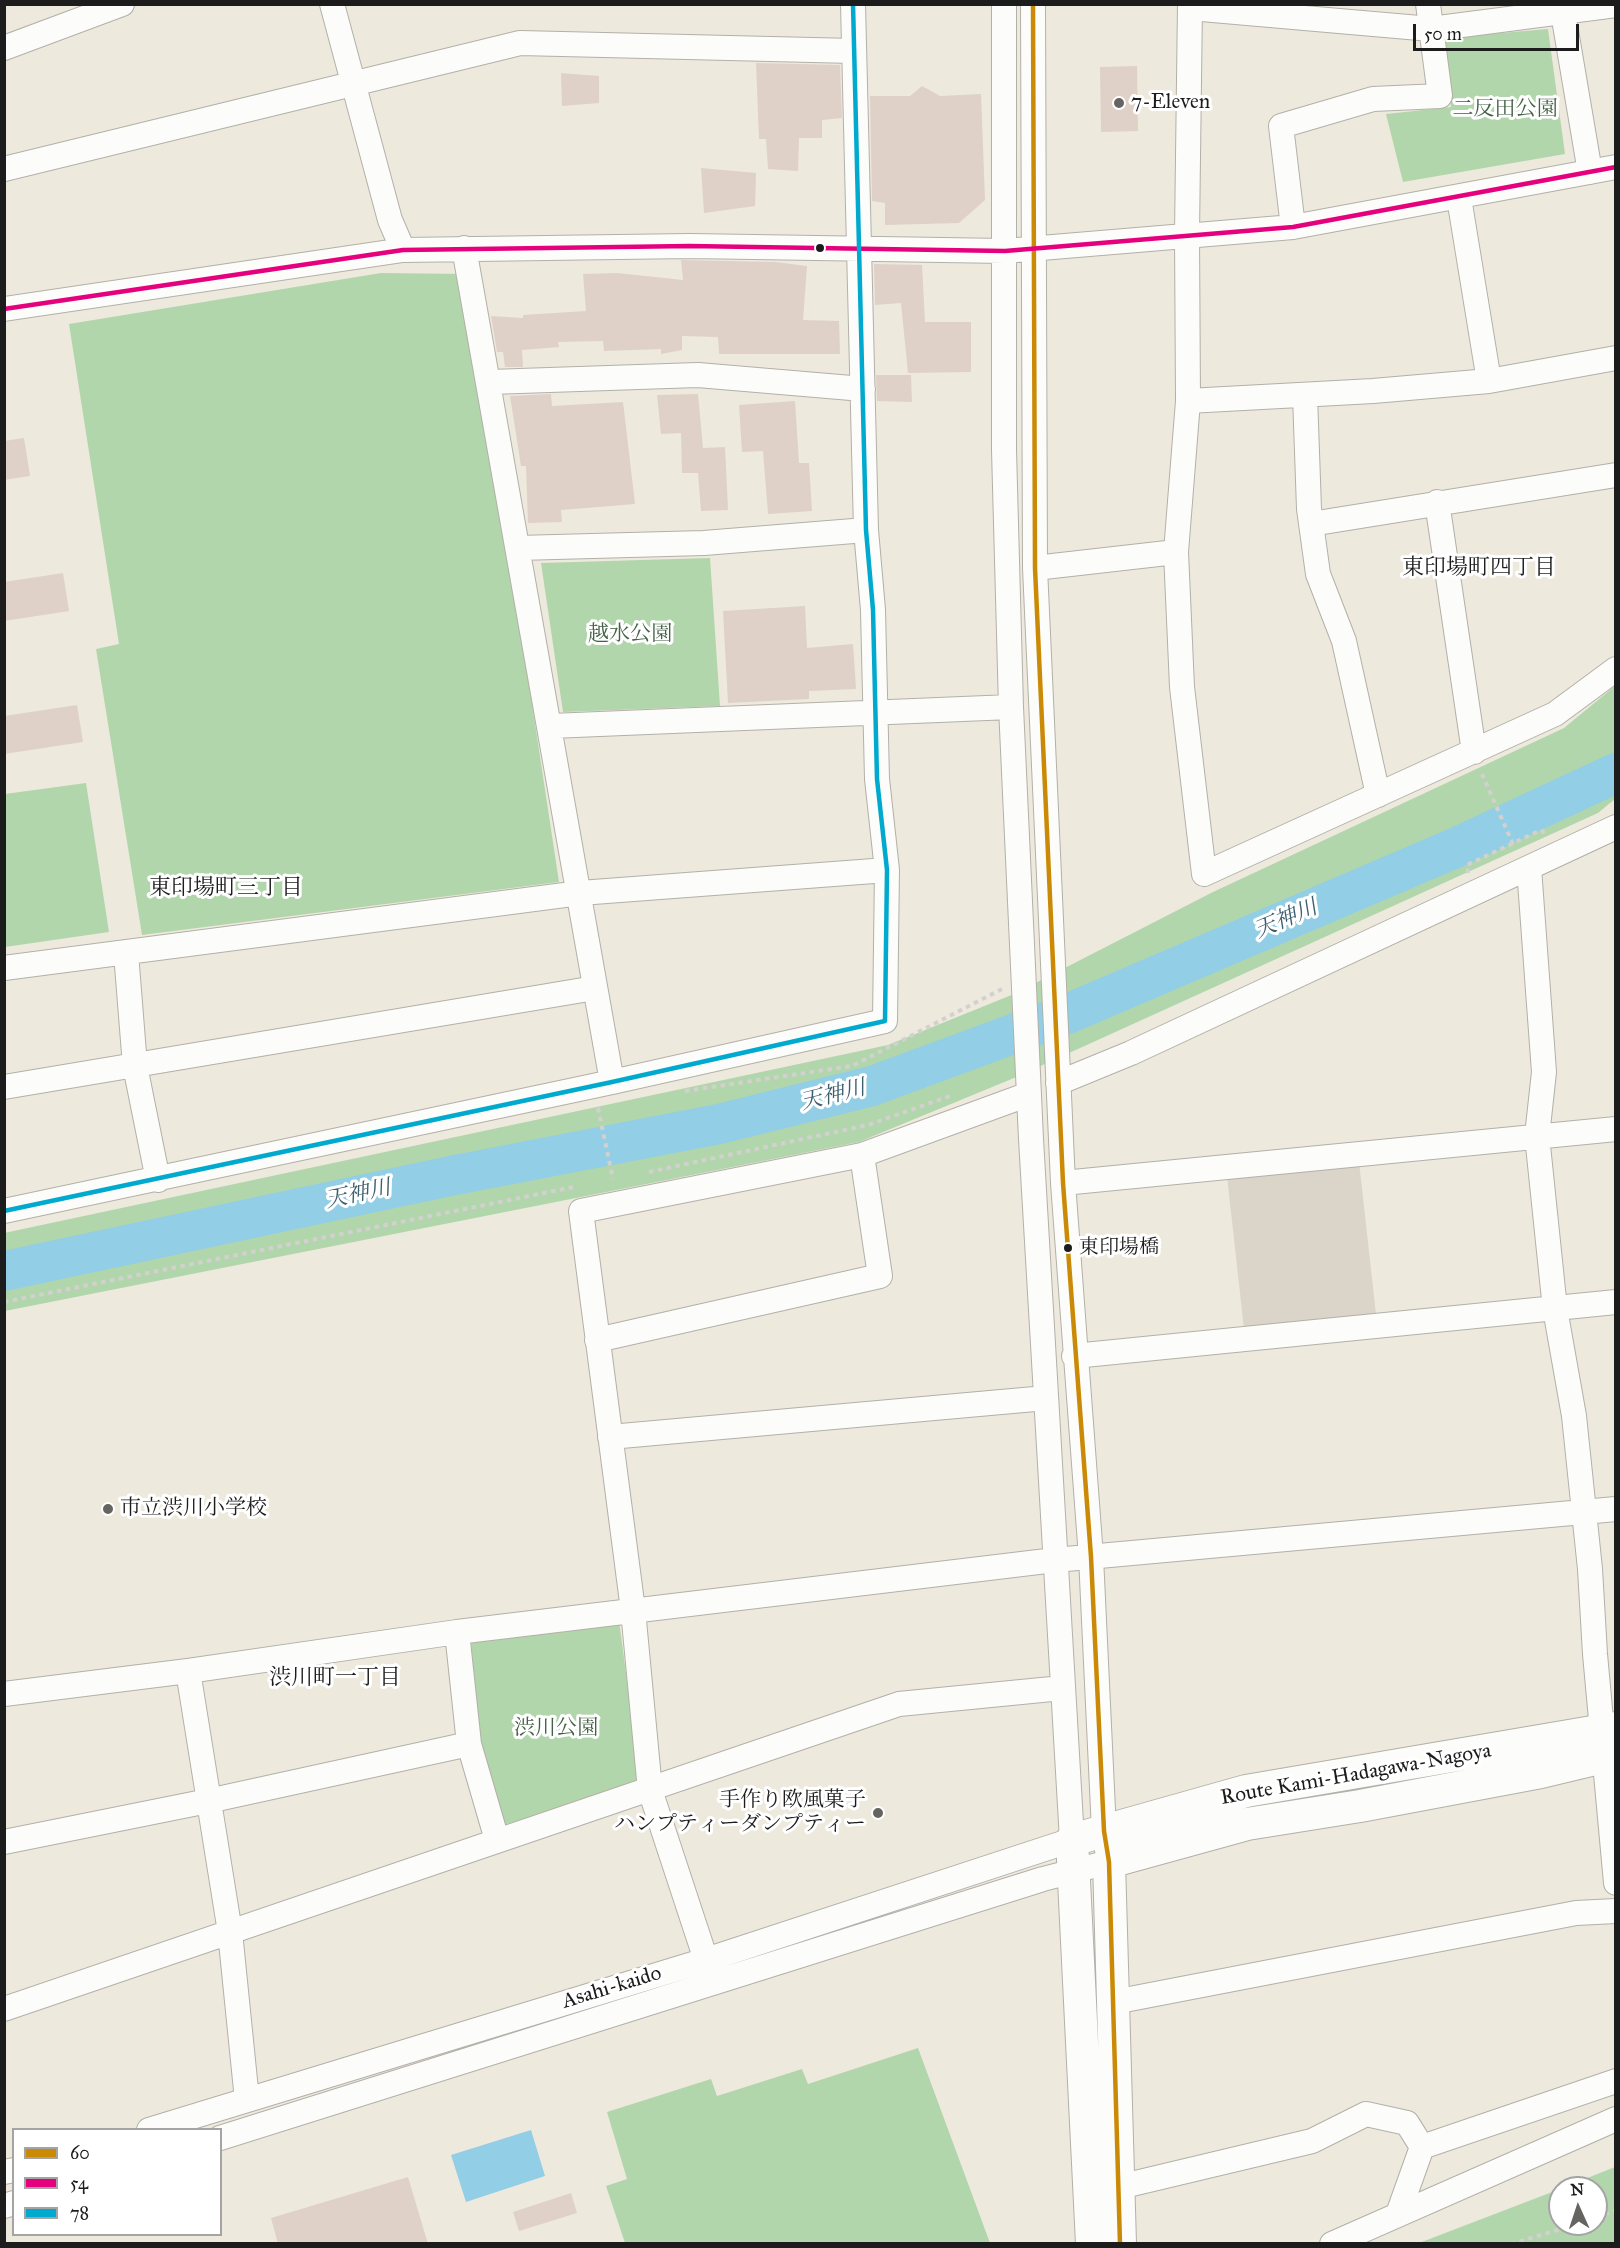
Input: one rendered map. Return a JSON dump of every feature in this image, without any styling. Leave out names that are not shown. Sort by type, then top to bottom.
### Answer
[{"type":"main road","name":"Route Kami-Hadagawa-Nagoya","points":[[1072,1840],[1107,1846],[1383,1802],[1541,1772],[1609,1743]]},
{"type":"main road","points":[[1072,1840],[1092,2244]]},
{"type":"main road","points":[[1107,1846],[1114,2002],[1120,2244]]},
{"type":"street","points":[[4,48],[122,4]]},
{"type":"street","points":[[332,4],[390,220],[403,250]]},
{"type":"street","points":[[4,1211],[158,1180],[885,1021],[887,870],[877,779],[873,610],[866,530],[853,4]]},
{"type":"street","points":[[1004,4],[1004,450],[1011,707],[1029,1094],[1072,1840]]},
{"type":"street","points":[[1033,4],[1035,568],[1052,981],[1063,1183],[1074,1356],[1091,1557],[1107,1846]]},
{"type":"street","points":[[1293,227],[1281,126],[1373,99],[1440,96],[1428,4]]},
{"type":"street","points":[[1616,5],[1431,29],[1190,6],[1187,234],[1188,401],[1176,552],[1182,687],[1204,874],[1378,795],[1478,763],[1555,714],[1616,669]]},
{"type":"street","points":[[1563,13],[1590,172]]},
{"type":"street","points":[[4,169],[520,43],[854,51]]},
{"type":"street","points":[[6,303],[403,250],[690,246],[860,250],[1035,249],[1187,234],[1293,227],[1459,198],[1616,167]]},
{"type":"street","points":[[1459,198],[1489,381]]},
{"type":"street","points":[[464,248],[490,382],[612,1082]]},
{"type":"street","points":[[1188,401],[1489,381],[1616,358]]},
{"type":"street","points":[[490,382],[698,375],[863,389]]},
{"type":"street","points":[[1305,395],[1311,524],[1318,574],[1344,641],[1378,795]]},
{"type":"street","points":[[1311,524],[1616,475]]},
{"type":"street","points":[[1437,502],[1478,763]]},
{"type":"street","points":[[519,548],[704,543],[866,530]]},
{"type":"street","points":[[1035,568],[1176,552]]},
{"type":"street","points":[[550,726],[1011,707]]},
{"type":"street","points":[[1058,1083],[1131,1053],[1616,827]]},
{"type":"street","points":[[1529,868],[1544,1072],[1537,1136],[1555,1309],[1574,1416],[1609,1743],[1616,1883]]},
{"type":"street","points":[[4,968],[580,893],[887,870]]},
{"type":"street","points":[[126,953],[135,1066],[158,1180]]},
{"type":"street","points":[[4,1087],[595,988]]},
{"type":"street","points":[[706,1959],[651,1790],[633,1610],[581,1210],[862,1155],[1029,1094]]},
{"type":"street","points":[[1063,1183],[1616,1129]]},
{"type":"street","points":[[597,1340],[880,1276],[862,1155]]},
{"type":"street","points":[[1074,1356],[1616,1302]]},
{"type":"street","points":[[610,1437],[1046,1398]]},
{"type":"street","points":[[4,1694],[188,1671],[458,1632],[1055,1560],[1616,1509]]},
{"type":"street","points":[[458,1632],[469,1744],[497,1840]]},
{"type":"street","points":[[188,1671],[230,1932],[247,2100]]},
{"type":"street","points":[[4,2009],[899,1704],[1062,1688]]},
{"type":"street","points":[[4,1842],[208,1801],[469,1744]]},
{"type":"street","name":"Asahi-kaido","points":[[156,2128],[706,1959],[1072,1840]]},
{"type":"street","name":"Asahi-kaido","points":[[222,2137],[1073,1871],[1107,1846]]},
{"type":"street","points":[[1114,2002],[1576,1913],[1616,1911]]},
{"type":"street","points":[[1422,2147],[1616,2081]]},
{"type":"street","points":[[1119,2187],[1312,2141],[1366,2114],[1407,2123],[1422,2147]]},
{"type":"street","points":[[1332,2244],[1616,2119]]},
{"type":"street","points":[[1398,2214],[1422,2147]]},
{"type":"path","points":[[1478,763],[1513,844]]},
{"type":"path","points":[[644,1173],[868,1125],[964,1091]]},
{"type":"path","points":[[597,1105],[613,1179]]},
{"type":"path","points":[[603,1181],[624,1177]]},
{"type":"path","points":[[4,1302],[583,1186]]},
{"type":"path","points":[[1511,2244],[1548,2233]]},
{"type":"shaded area","points":[[1359,1162],[1376,1314],[1244,1329],[1227,1176]]},
{"type":"green space","name":"二反田公園","points":[[1548,29],[1565,154],[1403,182],[1386,114],[1451,107],[1442,38]]},
{"type":"green space","points":[[381,273],[467,274],[559,882],[142,935],[96,649],[119,644],[69,324]]},
{"type":"green space","name":"越水公園","points":[[710,558],[720,706],[563,712],[541,563]]},
{"type":"green space","points":[[1615,686],[1615,799],[1598,813],[1014,1078],[859,1142],[5,1311],[4,1233],[888,1045],[1014,994],[1213,892],[1564,728]]},
{"type":"green space","points":[[86,783],[109,932],[5,947],[5,794]]},
{"type":"green space","name":"渋川公園","points":[[619,1621],[641,1784],[503,1825],[479,1743],[471,1640]]},
{"type":"green space","points":[[918,2048],[990,2243],[625,2243],[606,2186],[627,2179],[607,2112],[711,2079],[717,2096],[802,2069],[808,2084]]},
{"type":"green space","points":[[1615,2167],[1615,2243],[1419,2243],[1548,2194],[1548,2236],[1608,2236],[1608,2176],[1592,2176]]},
{"type":"water","points":[[531,2130],[545,2176],[466,2202],[451,2155]]},
{"type":"building","points":[[756,63],[840,65],[842,118],[822,120],[822,138],[799,138],[798,171],[768,169],[766,139],[759,139]]},
{"type":"building","name":"7-Eleven","points":[[1137,66],[1138,131],[1101,132],[1100,67]]},
{"type":"building","points":[[561,73],[599,76],[599,103],[562,106]]},
{"type":"building","points":[[922,86],[940,96],[981,94],[985,200],[959,223],[885,225],[885,203],[872,201],[870,96],[910,96]]},
{"type":"building","points":[[701,168],[756,173],[755,206],[704,213]]},
{"type":"building","points":[[681,260],[775,262],[807,266],[803,320],[839,321],[840,354],[719,354],[718,337],[682,336],[682,350],[661,354],[661,349],[604,351],[603,341],[558,342],[559,347],[522,350],[523,367],[505,367],[503,352],[497,352],[491,316],[523,318],[523,315],[586,311],[583,274],[617,273],[683,280]]},
{"type":"building","points":[[874,264],[922,265],[925,322],[971,322],[971,372],[908,373],[901,303],[875,305]]},
{"type":"building","points":[[876,375],[911,375],[912,402],[877,401]]},
{"type":"building","points":[[551,394],[552,406],[623,402],[635,504],[561,510],[562,522],[528,523],[526,466],[521,466],[510,396]]},
{"type":"building","points":[[698,394],[703,448],[725,447],[728,510],[701,511],[698,473],[682,473],[681,433],[661,434],[657,395]]},
{"type":"building","points":[[795,401],[799,463],[809,463],[812,511],[768,514],[763,451],[742,452],[739,405]]},
{"type":"building","points":[[24,438],[30,476],[4,480],[4,441]]},
{"type":"building","points":[[63,573],[69,611],[4,621],[4,582]]},
{"type":"building","points":[[805,606],[807,648],[853,644],[856,689],[809,691],[809,699],[728,703],[723,611]]},
{"type":"building","points":[[77,705],[83,742],[4,754],[4,716]]},
{"type":"building","points":[[408,2177],[428,2244],[278,2244],[271,2218]]},
{"type":"building","points":[[571,2193],[577,2213],[519,2231],[513,2212]]},
{"type":"waterway","name":"天神川","points":[[4,1271],[450,1176],[719,1124],[872,1086],[1067,1014],[1455,848],[1616,773]]},
{"type":"transit line","name":"78","points":[[4,1211],[612,1082],[885,1021],[887,870],[877,779],[873,610],[866,530],[853,4]]},
{"type":"transit line","name":"60","points":[[1033,4],[1035,568],[1063,1183],[1091,1557],[1104,1831],[1109,1862],[1120,2244]]},
{"type":"transit line","name":"54","points":[[4,309],[403,250],[690,246],[1005,251],[1293,227],[1616,167]]},
{"type":"place","name":"7-Eleven","points":[[1119,103]]},
{"type":"place","name":"東印場橋","points":[[1068,1248]]},
{"type":"place","name":"市立渋川小学校","points":[[108,1509]]},
{"type":"place","name":"手作り欧風菓子 ハンプティーダンプティー","points":[[878,1813]]},
{"type":"district","name":"東印場町四丁目","points":[[1479,569]]},
{"type":"district","name":"東印場町三丁目","points":[[226,889]]},
{"type":"district","name":"渋川町一丁目","points":[[335,1679]]}]
